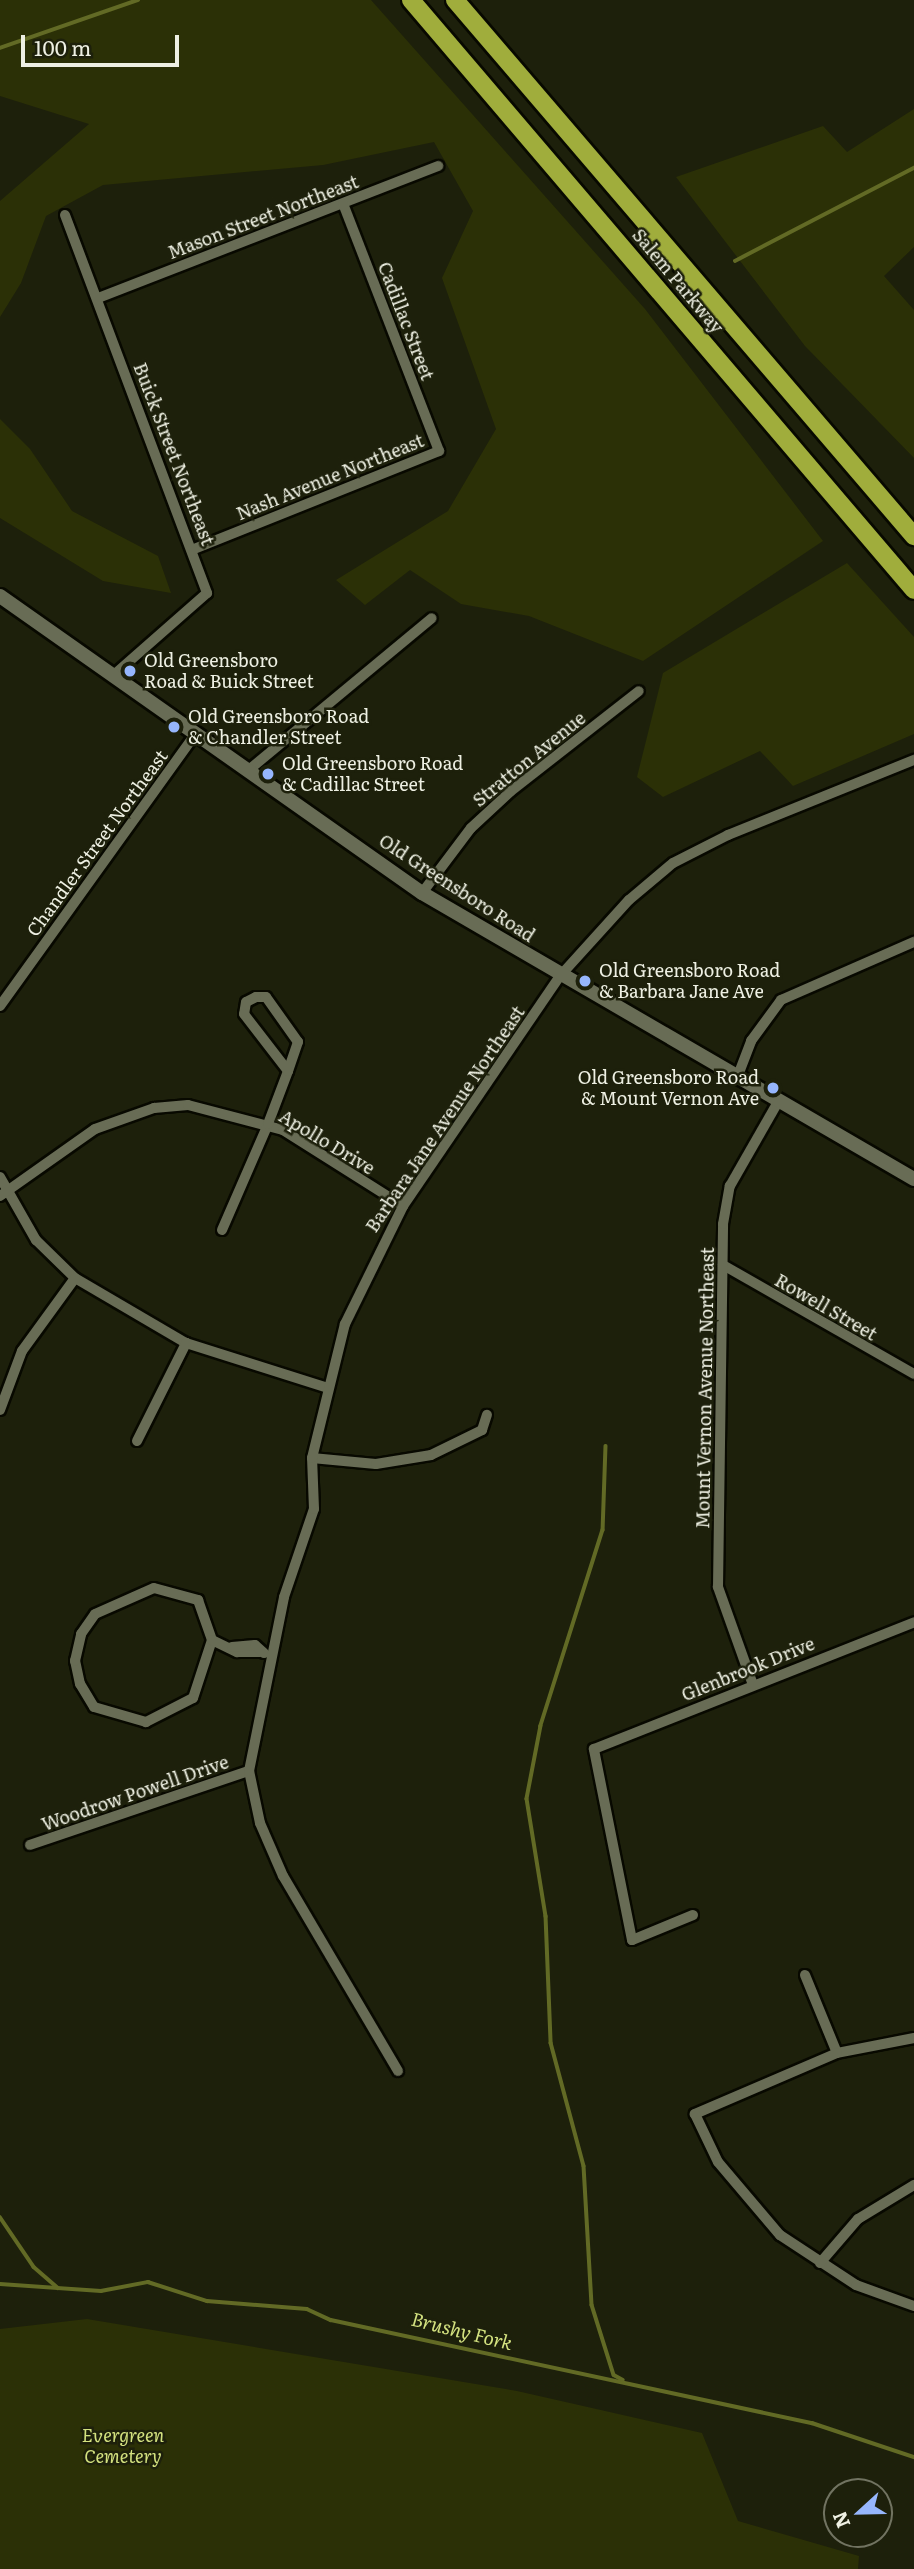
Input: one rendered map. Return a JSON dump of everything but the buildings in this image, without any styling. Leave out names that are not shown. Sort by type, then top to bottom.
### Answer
[{"type":"highway","name":"Salem Parkway","points":[[411,0],[914,590]]},
{"type":"highway","name":"Salem Parkway","points":[[455,0],[914,536]]},
{"type":"highway","points":[[461,0],[475,22]]},
{"type":"street","name":"Mason Street Northeast","points":[[98,298],[438,166]]},
{"type":"street","name":"Cadillac Street","points":[[343,204],[439,451]]},
{"type":"street","name":"Buick Street Northeast","points":[[65,215],[194,549],[207,593],[117,672]]},
{"type":"street","name":"Nash Avenue Northeast","points":[[194,549],[439,451]]},
{"type":"street","name":"Old Greensboro Road","points":[[0,596],[117,672],[195,733],[250,769],[422,893],[914,1179]]},
{"type":"street","points":[[250,769],[432,618]]},
{"type":"street","name":"Stratton Avenue","points":[[422,893],[491,809],[639,691]]},
{"type":"street","name":"Chandler Street Northeast","points":[[0,1006],[195,733]]},
{"type":"street","name":"Barbara Jane Avenue Northeast","points":[[398,2071],[283,1876],[260,1823],[249,1771],[265,1654],[314,1509],[312,1458],[350,1311],[403,1206],[560,975],[673,863],[914,760]]},
{"type":"street","points":[[737,1078],[751,1041],[781,1000],[914,943]]},
{"type":"street","points":[[222,1230],[268,1124],[288,1071],[298,1042],[294,1032],[266,997],[256,997],[246,1002],[244,1014],[288,1071]]},
{"type":"street","name":"Mount Vernon Avenue Northeast","points":[[752,1682],[718,1587],[723,1265],[730,1186],[778,1102]]},
{"type":"street","name":"Apollo Drive","points":[[2,1194],[95,1129],[154,1108],[188,1105],[268,1124],[403,1206]]},
{"type":"street","points":[[0,1177],[2,1194],[36,1240],[75,1279],[186,1343],[328,1388]]},
{"type":"street","name":"Rowell Street","points":[[723,1265],[914,1374]]},
{"type":"street","points":[[0,1410],[22,1351],[75,1279]]},
{"type":"street","points":[[137,1441],[186,1343]]},
{"type":"street","points":[[312,1458],[376,1464],[431,1455],[482,1430],[487,1415]]},
{"type":"street","points":[[154,1588],[198,1600],[212,1640],[193,1698],[146,1722],[94,1707],[80,1684],[75,1661],[81,1634],[95,1614],[154,1588]]},
{"type":"street","name":"Glenbrook Drive","points":[[693,1915],[632,1940],[594,1749],[752,1682],[914,1622]]},
{"type":"street","points":[[212,1640],[265,1654]]},
{"type":"street","name":"Woodrow Powell Drive","points":[[30,1845],[249,1771]]},
{"type":"street","points":[[806,1975],[838,2053]]},
{"type":"street","points":[[914,2038],[838,2053],[695,2114],[745,2200],[820,2263],[878,2295],[914,2306]]},
{"type":"street","points":[[820,2263],[858,2219],[914,2185]]},
{"type":"green space","points":[[0,0],[371,0],[645,309],[823,541],[643,661],[529,616],[461,604],[410,570],[365,605],[336,580],[448,511],[496,429],[442,278],[473,211],[434,142],[323,165],[103,185],[46,216],[21,283],[0,317],[0,201],[89,124],[0,96]]},
{"type":"green space","points":[[914,109],[914,247],[884,276],[914,310],[914,458],[805,346],[676,177],[823,126],[847,152]]},
{"type":"green space","points":[[0,419],[30,449],[72,511],[158,556],[171,593],[103,581],[0,518]]},
{"type":"green space","points":[[847,563],[914,637],[914,734],[793,786],[760,751],[663,797],[637,777],[663,673]]},
{"type":"green space","name":"Evergreen Cemetery","points":[[87,2319],[517,2391],[702,2433],[738,2521],[823,2546],[823,2548],[859,2556],[858,2569],[0,2569],[0,2329]]},
{"type":"waterway","points":[[0,48],[138,0]]},
{"type":"waterway","points":[[735,261],[914,168]]},
{"type":"waterway","points":[[606,1446],[603,1530],[541,1726],[527,1799],[546,1916],[551,2043],[584,2166],[592,2305],[614,2375],[623,2380]]},
{"type":"waterway","points":[[0,2217],[34,2267],[58,2288]]},
{"type":"waterway","name":"Brushy Fork","points":[[0,2284],[101,2291],[148,2282],[207,2301],[307,2309],[331,2320],[812,2423],[914,2457]]},
{"type":"place","name":"Old Greensboro Road & Buick Street","points":[[130,671]]},
{"type":"place","name":"Old Greensboro Road & Chandler Street","points":[[174,727]]},
{"type":"place","name":"Old Greensboro Road & Cadillac Street","points":[[268,774]]},
{"type":"place","name":"Old Greensboro Road & Barbara Jane Ave","points":[[585,981]]},
{"type":"place","name":"Old Greensboro Road & Mount Vernon Ave","points":[[773,1088]]}]
